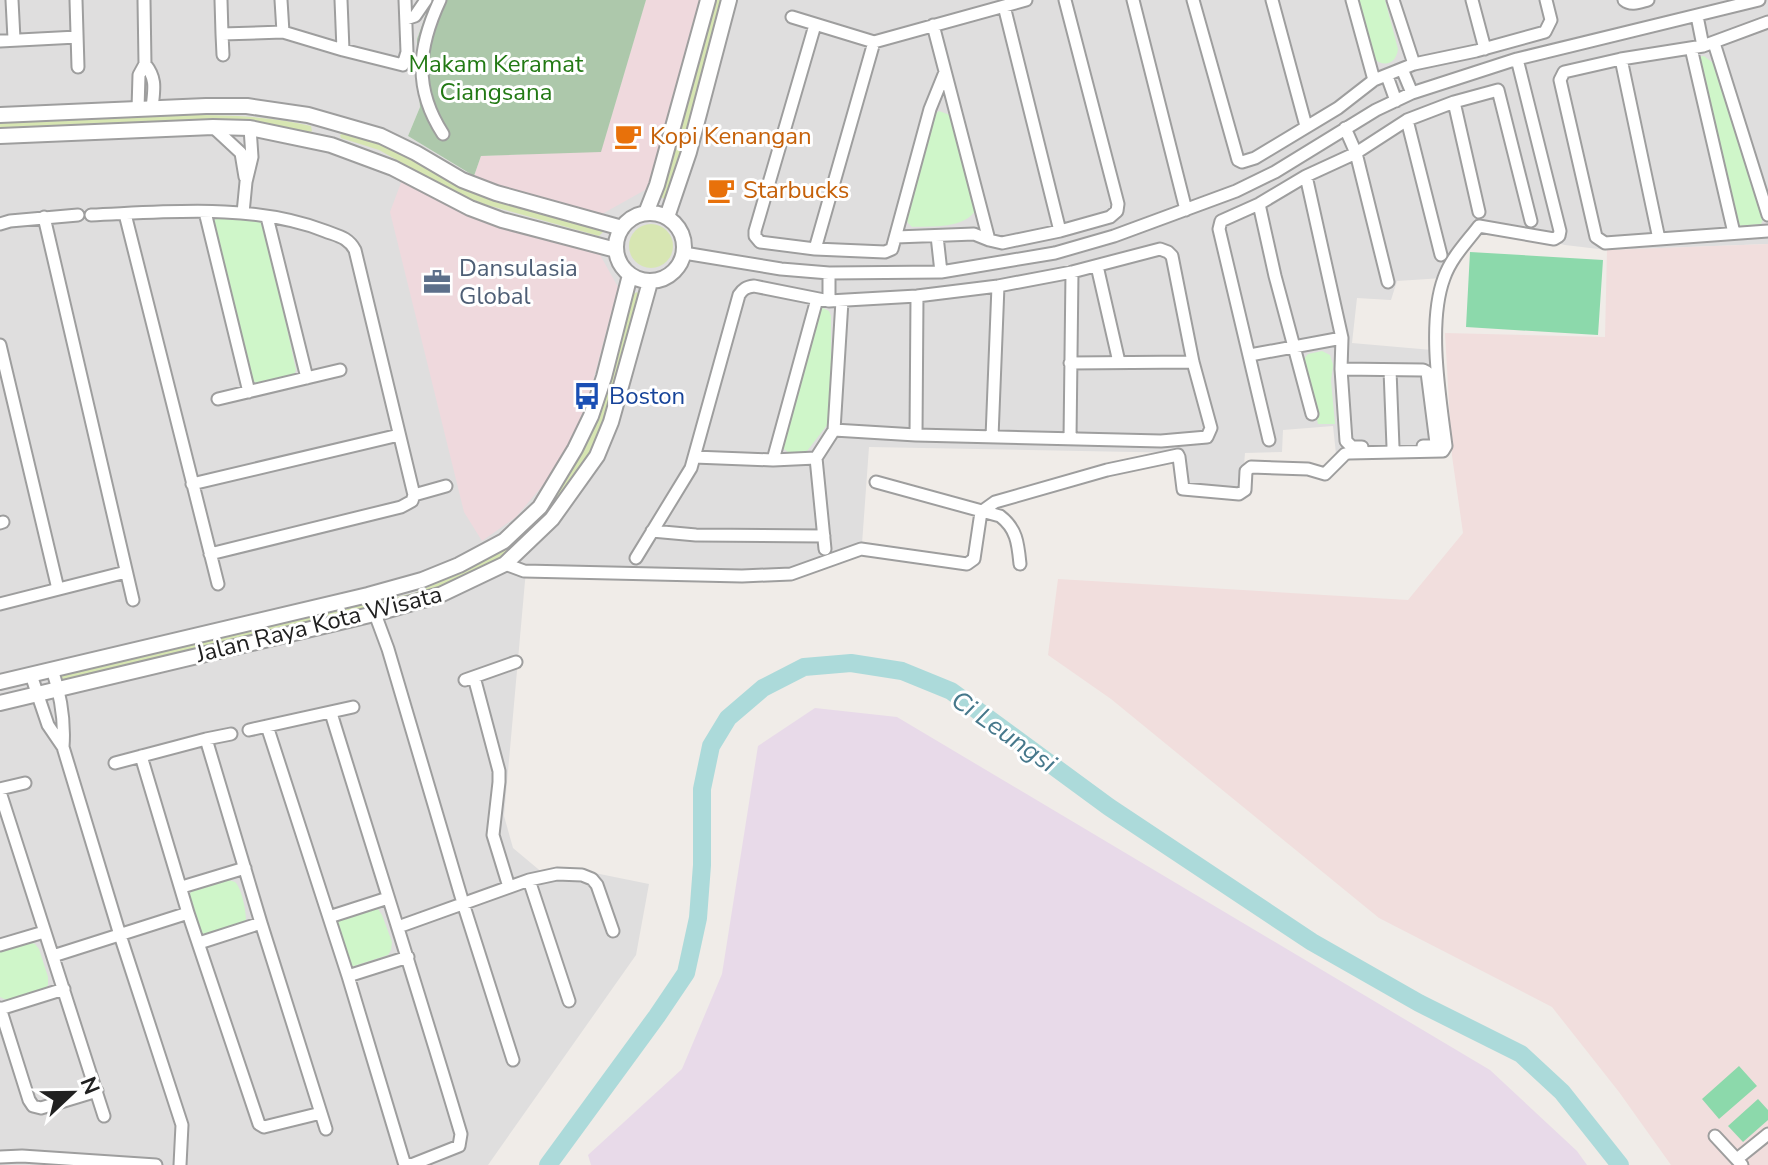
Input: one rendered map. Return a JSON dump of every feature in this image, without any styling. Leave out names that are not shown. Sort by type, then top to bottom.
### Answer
[{"type":"street","points":[[12,0],[14,39]]},
{"type":"street","points":[[76,0],[78,67]]},
{"type":"street","points":[[144,0],[145,64],[139,75],[145,108]]},
{"type":"street","points":[[221,0],[223,55]]},
{"type":"street","points":[[281,0],[283,32]]},
{"type":"street","points":[[341,0],[343,50]]},
{"type":"street","points":[[222,34],[283,32],[403,65],[407,52],[405,0]]},
{"type":"street","points":[[406,19],[415,16],[426,0]]},
{"type":"street","points":[[440,0],[425,33],[422,73],[424,96],[443,134]]},
{"type":"street","points":[[646,213],[657,185],[708,0]]},
{"type":"street","points":[[667,217],[689,152],[729,0]]},
{"type":"street","points":[[792,17],[874,42],[1026,0]]},
{"type":"street","points":[[896,237],[974,234],[1002,243],[1060,231],[1110,217],[1117,211],[1118,204],[1065,0]]},
{"type":"street","points":[[1133,0],[1186,210]]},
{"type":"street","points":[[1193,0],[1238,160],[1242,162],[1255,158],[1338,108],[1374,80],[1414,64],[1545,32],[1551,20],[1546,0]]},
{"type":"street","points":[[1272,0],[1306,126]]},
{"type":"street","points":[[1352,0],[1374,80]]},
{"type":"street","points":[[1393,0],[1414,64]]},
{"type":"street","points":[[1472,0],[1485,49]]},
{"type":"street","points":[[1624,0],[1627,3],[1648,0]]},
{"type":"street","points":[[684,253],[781,269],[829,273],[941,272],[1055,253],[1114,236],[1236,191],[1412,93],[1517,59],[1759,0]]},
{"type":"street","points":[[1004,6],[1060,231]]},
{"type":"street","points":[[1697,16],[1734,233]]},
{"type":"street","points":[[1768,22],[1702,46],[1564,72],[1560,80],[1596,237],[1605,243],[1768,231]]},
{"type":"street","points":[[815,25],[755,231],[760,242],[815,249],[885,252],[892,249],[930,109],[945,72]]},
{"type":"street","points":[[933,25],[989,240]]},
{"type":"street","points":[[0,41],[77,37]]},
{"type":"street","points":[[815,249],[874,42]]},
{"type":"street","points":[[1702,46],[1768,215]]},
{"type":"street","points":[[505,564],[524,571],[726,576],[791,574],[861,549],[967,564],[974,559],[981,512],[995,502],[1107,470],[1178,455],[1183,489],[1239,494],[1245,490],[1246,471],[1251,467],[1308,469],[1325,474],[1349,453],[1443,451],[1446,446],[1436,341],[1439,301],[1448,268],[1479,226],[1554,239],[1560,231],[1517,59]]},
{"type":"street","points":[[1621,59],[1659,239]]},
{"type":"street","points":[[1402,69],[1412,93]]},
{"type":"street","points":[[1387,76],[1396,101]]},
{"type":"street","points":[[1269,440],[1219,224],[1224,218],[1259,204],[1306,176],[1356,153],[1407,120],[1498,90],[1531,221]]},
{"type":"street","points":[[1454,102],[1479,212]]},
{"type":"street","points":[[0,115],[247,106],[308,115],[381,136],[462,180],[496,193],[622,228]]},
{"type":"street","points":[[1407,120],[1441,255]]},
{"type":"street","points":[[331,145],[337,123]]},
{"type":"street","points":[[213,127],[241,153],[246,182]]},
{"type":"street","points":[[243,213],[252,157],[250,128]]},
{"type":"street","points":[[0,136],[250,128],[331,145],[393,168],[470,208],[502,220],[616,250]]},
{"type":"street","points":[[1345,128],[1356,153],[1388,282]]},
{"type":"street","points":[[1306,176],[1342,338],[1341,369],[1346,441],[1352,447],[1432,446],[1436,443],[1427,372],[1341,369]]},
{"type":"street","points":[[1259,204],[1312,414]]},
{"type":"street","points":[[91,215],[171,211],[243,213],[310,225],[348,240],[355,250],[414,495],[412,501],[401,507],[210,554]]},
{"type":"street","points":[[205,212],[249,392]]},
{"type":"street","points":[[646,213],[657,213],[676,224],[685,246],[678,267],[671,275],[650,282],[630,275],[623,268],[616,250],[622,228],[646,213]]},
{"type":"street","points":[[125,214],[218,584]]},
{"type":"street","points":[[0,224],[78,215]]},
{"type":"street","points":[[44,217],[133,600]]},
{"type":"street","points":[[267,217],[307,378]]},
{"type":"street","points":[[937,236],[941,272]]},
{"type":"street","points":[[636,558],[691,468],[742,290],[754,286],[830,300],[917,296],[998,286],[1072,272],[1160,249],[1172,256],[1193,362],[1211,428],[1207,437],[1161,441],[834,430]]},
{"type":"street","points":[[1097,266],[1119,362]]},
{"type":"street","points":[[1070,439],[1072,272]]},
{"type":"street","points":[[825,549],[816,458],[834,430],[829,273]]},
{"type":"street","name":"Jalan Raya Kota Wisata","points":[[0,682],[422,580],[504,541],[540,507],[591,416],[630,275]]},
{"type":"street","name":"Jalan Raya Kota Wisata","points":[[0,703],[374,614],[440,595],[505,564],[552,519],[597,456],[611,422],[650,282]]},
{"type":"street","points":[[992,437],[998,286]]},
{"type":"street","points":[[916,435],[917,296]]},
{"type":"street","points":[[773,460],[830,300]]},
{"type":"street","points":[[1250,355],[1342,338]]},
{"type":"street","points":[[0,345],[58,589]]},
{"type":"street","points":[[1070,363],[1193,362]]},
{"type":"street","points":[[218,399],[340,370]]},
{"type":"street","points":[[1390,370],[1393,447]]},
{"type":"street","points":[[192,484],[399,435]]},
{"type":"street","points":[[694,457],[816,458]]},
{"type":"street","points":[[876,482],[1000,516],[1009,523],[1017,539],[1020,564]]},
{"type":"street","points":[[414,495],[446,486]]},
{"type":"street","points":[[652,531],[696,535],[824,536]]},
{"type":"street","points":[[0,604],[126,572]]},
{"type":"street","points":[[368,595],[388,649],[513,1060]]},
{"type":"street","points":[[509,887],[493,835],[499,771],[469,678],[516,662]]},
{"type":"street","points":[[52,669],[59,690],[63,747]]},
{"type":"street","points":[[31,675],[48,725],[63,747],[182,1125],[180,1165]]},
{"type":"street","points":[[249,730],[353,707]]},
{"type":"street","points":[[267,726],[404,1162],[411,1165],[459,1146],[461,1134],[331,713]]},
{"type":"street","points":[[115,763],[231,734]]},
{"type":"street","points":[[206,739],[326,1129]]},
{"type":"street","points":[[141,756],[188,913],[259,1124],[264,1127],[321,1113]]},
{"type":"street","points":[[25,783],[0,790],[104,1116]]},
{"type":"street","points":[[182,887],[245,868]]},
{"type":"street","points":[[398,927],[529,880],[565,873],[582,875],[597,885],[613,931]]},
{"type":"street","points":[[529,880],[569,1001]]},
{"type":"street","points":[[329,917],[388,898]]},
{"type":"street","points":[[53,956],[188,913]]},
{"type":"street","points":[[199,943],[261,923]]},
{"type":"street","points":[[0,945],[44,932]]},
{"type":"street","points":[[348,976],[408,957]]},
{"type":"street","points":[[64,989],[0,1008],[29,1100],[33,1106],[41,1108],[97,1091]]},
{"type":"street","points":[[1715,1136],[1740,1162],[1768,1134]]},
{"type":"street","points":[[0,1157],[156,1165]]},
{"type":"shaded area","points":[[0,0],[431,0],[417,39],[420,107],[408,136],[474,176],[601,151],[646,0],[1768,0],[1768,244],[1607,250],[1565,245],[1477,224],[1443,278],[1397,281],[1391,300],[1357,298],[1352,343],[1432,350],[1442,452],[1336,454],[1333,426],[1283,430],[1282,452],[1245,453],[1242,490],[1186,485],[1186,453],[869,447],[862,544],[799,570],[526,570],[504,816],[513,848],[544,874],[570,868],[649,884],[636,955],[488,1165],[0,1165]]},
{"type":"shaded area","points":[[646,0],[699,0],[652,176],[645,190],[602,214],[506,190],[474,176],[481,156],[601,151]]},
{"type":"shaded area","points":[[402,180],[473,218],[599,253],[618,287],[588,400],[568,447],[549,478],[516,517],[482,541],[464,512],[390,212]]},
{"type":"shaded area","points":[[1768,244],[1768,1165],[1671,1165],[1552,1007],[1379,918],[1111,699],[1048,655],[1058,579],[1408,600],[1463,533],[1452,456],[1445,333],[1605,337],[1607,250]]},
{"type":"shaded area","points":[[815,708],[897,717],[1490,1070],[1577,1151],[1587,1165],[591,1165],[588,1155],[682,1069],[722,974],[758,746]]},
{"type":"green space","name":"Makam Keramat Ciangsana","points":[[431,0],[646,0],[601,152],[481,156],[474,176],[408,136],[420,107],[417,39]]},
{"type":"green space","points":[[714,0],[723,0],[670,195],[662,198],[660,193],[696,75]]},
{"type":"green space","points":[[1358,0],[1385,0],[1398,49],[1392,61],[1380,63],[1372,57]]},
{"type":"green space","points":[[1704,56],[1713,63],[1763,220],[1761,224],[1738,226],[1697,57]]},
{"type":"green space","points":[[939,111],[950,115],[955,123],[976,209],[957,223],[912,227],[905,215],[932,116]]},
{"type":"green space","points":[[161,115],[255,117],[311,126],[312,131],[241,124],[174,123],[0,130],[0,123]]},
{"type":"green space","points":[[343,133],[382,143],[461,187],[489,198],[603,232],[599,236],[458,194],[379,150],[341,138]]},
{"type":"green space","points":[[219,216],[259,220],[265,227],[296,370],[294,375],[256,383],[251,378],[213,226]]},
{"type":"green space","points":[[651,224],[667,230],[673,246],[667,262],[651,268],[635,262],[629,246],[635,230]]},
{"type":"green space","points":[[1470,252],[1603,260],[1598,335],[1466,327]]},
{"type":"green space","points":[[637,292],[640,297],[605,419],[581,470],[545,519],[499,560],[442,591],[381,605],[384,600],[414,593],[469,570],[494,553],[557,492],[574,465],[597,416],[632,295]]},
{"type":"green space","points":[[823,308],[831,316],[831,420],[807,451],[792,455],[784,449],[782,441],[819,309]]},
{"type":"green space","points":[[1322,351],[1330,355],[1333,365],[1331,381],[1335,424],[1318,424],[1304,359],[1308,354]]},
{"type":"green space","points":[[368,595],[374,614],[59,690],[52,669]]},
{"type":"green space","points":[[228,880],[235,882],[240,890],[246,924],[206,939],[199,936],[187,900],[192,890]]},
{"type":"green space","points":[[372,907],[382,915],[392,942],[391,950],[388,955],[351,967],[345,965],[332,924],[336,919]]},
{"type":"green space","points":[[29,942],[39,949],[48,985],[22,998],[11,1000],[0,997],[0,951]]},
{"type":"green space","points":[[1739,1066],[1757,1086],[1719,1119],[1702,1099]]},
{"type":"green space","points":[[1758,1099],[1768,1110],[1768,1120],[1743,1142],[1728,1126]]},
{"type":"waterway","name":"Ci Leungsi","points":[[548,1165],[686,973],[698,918],[702,789],[711,746],[728,718],[763,688],[804,667],[851,663],[902,671],[951,691],[1109,807],[1312,942],[1419,1003],[1521,1054],[1562,1092],[1620,1165]]},
{"type":"place","name":"Kopi Kenangan","points":[[628,136]]},
{"type":"place","name":"Starbucks","points":[[721,190]]},
{"type":"place","name":"Dansulasia Global","points":[[437,282]]},
{"type":"place","name":"Boston","points":[[587,396]]}]
